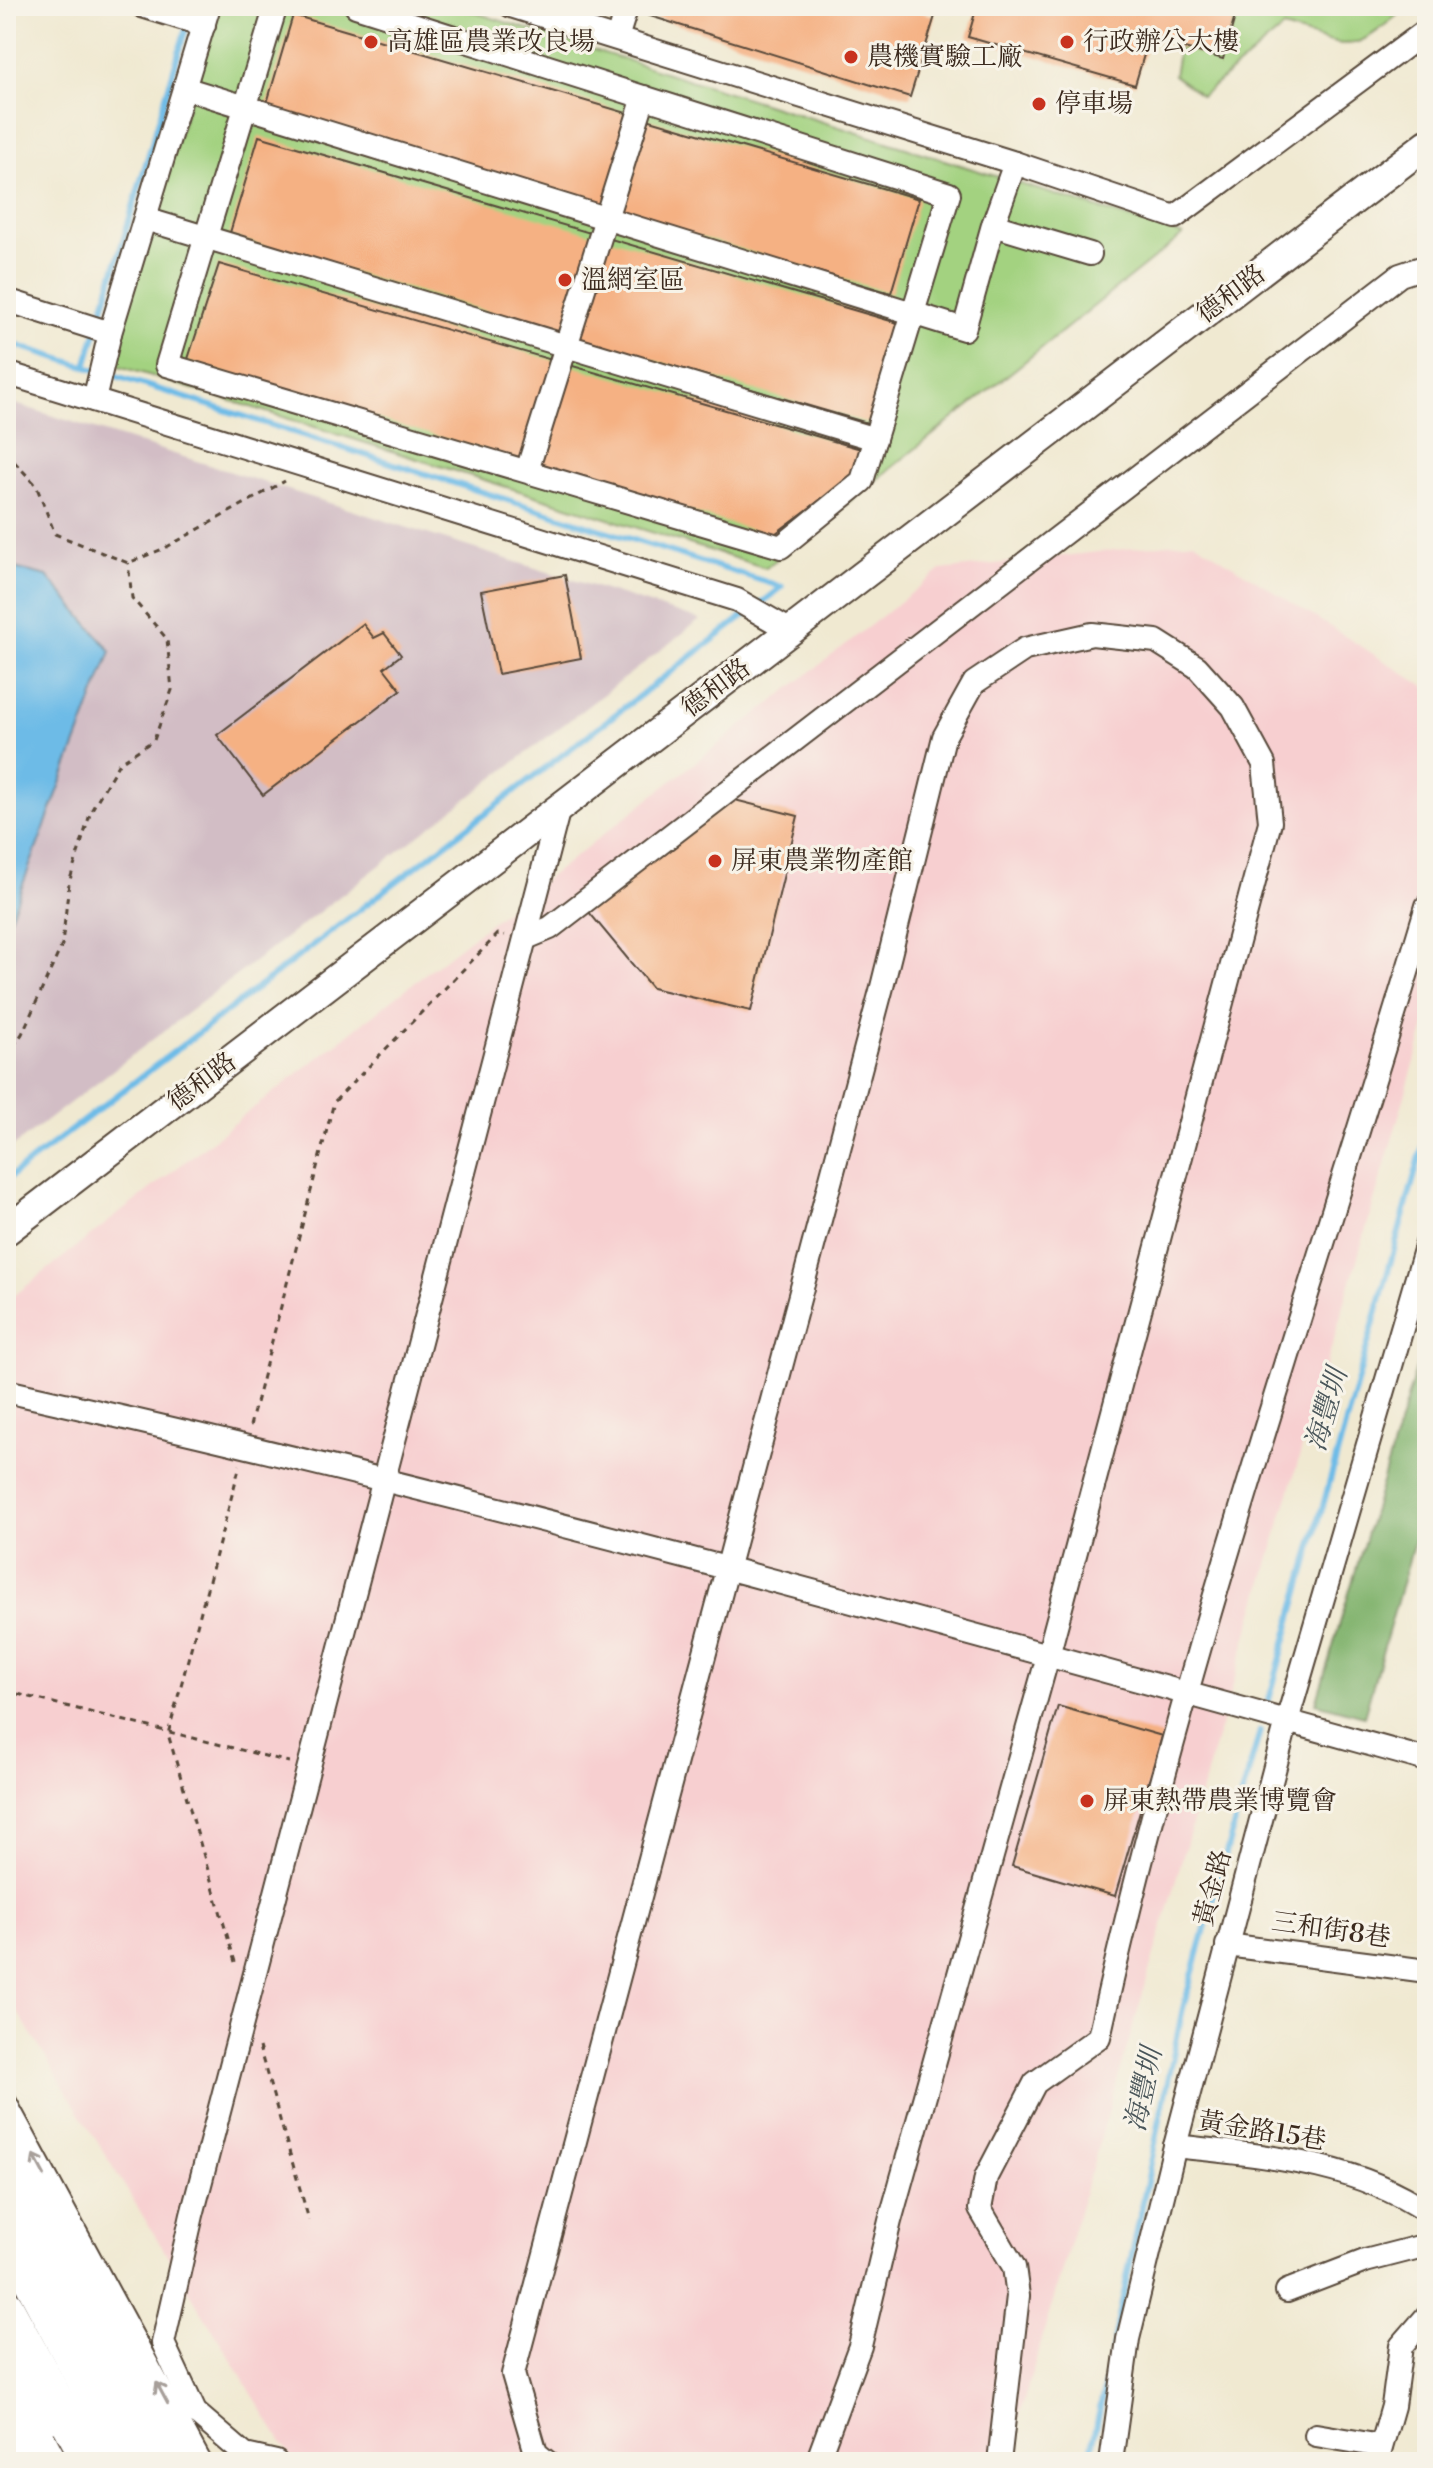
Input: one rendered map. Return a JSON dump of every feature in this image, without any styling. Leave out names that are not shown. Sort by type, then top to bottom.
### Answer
[{"type":"highway","points":[[6,2152],[173,2462]]},
{"type":"highway","points":[[6,2234],[127,2462]]},
{"type":"highway","points":[[6,2307],[90,2462]]},
{"type":"highway","points":[[6,2381],[50,2462]]},
{"type":"main road","name":"德和路","points":[[6,1231],[1427,144]]},
{"type":"main road","points":[[6,2200],[150,2462]]},
{"type":"main road","points":[[6,2344],[72,2462]]},
{"type":"street","points":[[94,400],[110,333],[207,15],[142,6]]},
{"type":"street","points":[[276,6],[167,365],[781,547],[862,481],[949,194],[356,6]]},
{"type":"street","points":[[511,6],[1015,163],[1175,217],[1427,30]]},
{"type":"street","points":[[617,38],[627,6]]},
{"type":"street","points":[[184,88],[964,329],[993,225],[1015,163]]},
{"type":"street","points":[[527,471],[644,97]]},
{"type":"street","points":[[145,219],[875,439]]},
{"type":"street","points":[[993,225],[1090,254]]},
{"type":"street","points":[[526,938],[550,928],[1400,275],[1427,266]]},
{"type":"street","points":[[6,300],[110,333]]},
{"type":"street","points":[[6,373],[737,600],[791,631]]},
{"type":"street","points":[[547,2462],[536,2453],[513,2374],[546,2240],[729,1569],[882,987],[944,737],[974,683],[1025,649],[1092,634],[1156,641],[1197,667],[1233,707],[1264,764],[1270,822],[1048,1656],[907,2159],[860,2346],[817,2462]]},
{"type":"street","points":[[276,2462],[245,2455],[195,2412],[163,2343],[247,2005],[559,808]]},
{"type":"street","points":[[999,2462],[1018,2296],[1014,2267],[980,2209],[986,2177],[1035,2083],[1099,2037],[1134,1880],[1185,1694],[1427,906]]},
{"type":"street","name":"黃金路","points":[[1111,2462],[1128,2339],[1227,1945],[1287,1721],[1427,1243]]},
{"type":"street","points":[[6,1391],[245,1444],[729,1569],[1427,1760]]},
{"type":"street","name":"三和街8巷","points":[[1227,1945],[1427,1971]]},
{"type":"street","points":[[6,2104],[200,2462]]},
{"type":"street","name":"黃金路15巷","points":[[1175,2146],[1298,2160],[1366,2179],[1427,2212]]},
{"type":"street","points":[[1287,2291],[1365,2261],[1427,2245]]},
{"type":"street","points":[[1316,2435],[1379,2454],[1393,2406],[1401,2346],[1427,2316]]},
{"type":"street","points":[[6,2418],[30,2462]]},
{"type":"path","points":[[6,453],[36,485],[55,534],[128,563],[165,548],[309,467]]},
{"type":"path","points":[[6,1056],[22,1034],[62,945],[69,883],[91,811],[119,763],[154,740],[172,690],[167,639],[132,598],[128,563]]},
{"type":"path","points":[[309,2220],[168,1734],[334,1102],[498,934],[526,938]]},
{"type":"path","points":[[6,1691],[309,1767]]},
{"type":"shaded area","points":[[6,401],[700,620],[6,1152]]},
{"type":"shaded area","points":[[1194,541],[1427,688],[1427,1020],[1006,2462],[294,2462],[6,1993],[6,1302],[941,570]]},
{"type":"green space","points":[[218,6],[454,6],[1183,235],[766,568],[110,363]]},
{"type":"green space","points":[[1238,6],[1408,6],[1373,34],[1350,44],[1283,28],[1202,96],[1174,75],[1179,47],[1223,59]]},
{"type":"green space","points":[[1427,1332],[1427,1497],[1364,1716],[1316,1703]]},
{"type":"water","points":[[6,566],[47,576],[111,651],[6,929]]},
{"type":"building","name":"農機實驗工廠","points":[[647,6],[899,6],[935,16],[910,97],[644,14]]},
{"type":"building","name":"行政辦公大樓","points":[[977,6],[1238,6],[1223,59],[1149,38],[1135,85],[968,37]]},
{"type":"building","name":"溫網室區","points":[[293,15],[919,199],[891,293],[265,110]]},
{"type":"building","name":"溫網室區","points":[[259,136],[901,324],[871,424],[229,236]]},
{"type":"building","name":"溫網室區","points":[[219,264],[861,449],[851,477],[772,536],[187,362]]},
{"type":"building","points":[[565,575],[581,658],[498,674],[481,591]]},
{"type":"building","points":[[363,624],[374,638],[384,633],[401,655],[384,668],[401,690],[263,795],[217,735]]},
{"type":"building","name":"屏東農業物產館","points":[[727,798],[798,816],[751,1011],[652,988],[583,905]]},
{"type":"building","name":"屏東熱帶農業博覽會","points":[[1058,1706],[1162,1736],[1115,1896],[1012,1866]]},
{"type":"waterway","points":[[86,366],[187,25]]},
{"type":"waterway","points":[[6,342],[96,370]]},
{"type":"waterway","points":[[107,373],[782,587]]},
{"type":"waterway","points":[[757,607],[782,587]]},
{"type":"waterway","points":[[6,1180],[748,613]]},
{"type":"waterway","name":"海豐圳","points":[[1269,1700],[1427,1131]]},
{"type":"waterway","name":"海豐圳","points":[[1089,2462],[1183,2008],[1260,1731]]},
{"type":"place","name":"高雄區農業改良場","points":[[371,42]]},
{"type":"place","name":"行政辦公大樓","points":[[1067,42]]},
{"type":"place","name":"農機實驗工廠","points":[[851,57]]},
{"type":"place","name":"停車場","points":[[1039,104]]},
{"type":"place","name":"溫網室區","points":[[565,280]]},
{"type":"place","name":"屏東農業物產館","points":[[715,861]]},
{"type":"place","name":"屏東熱帶農業博覽會","points":[[1087,1801]]}]
